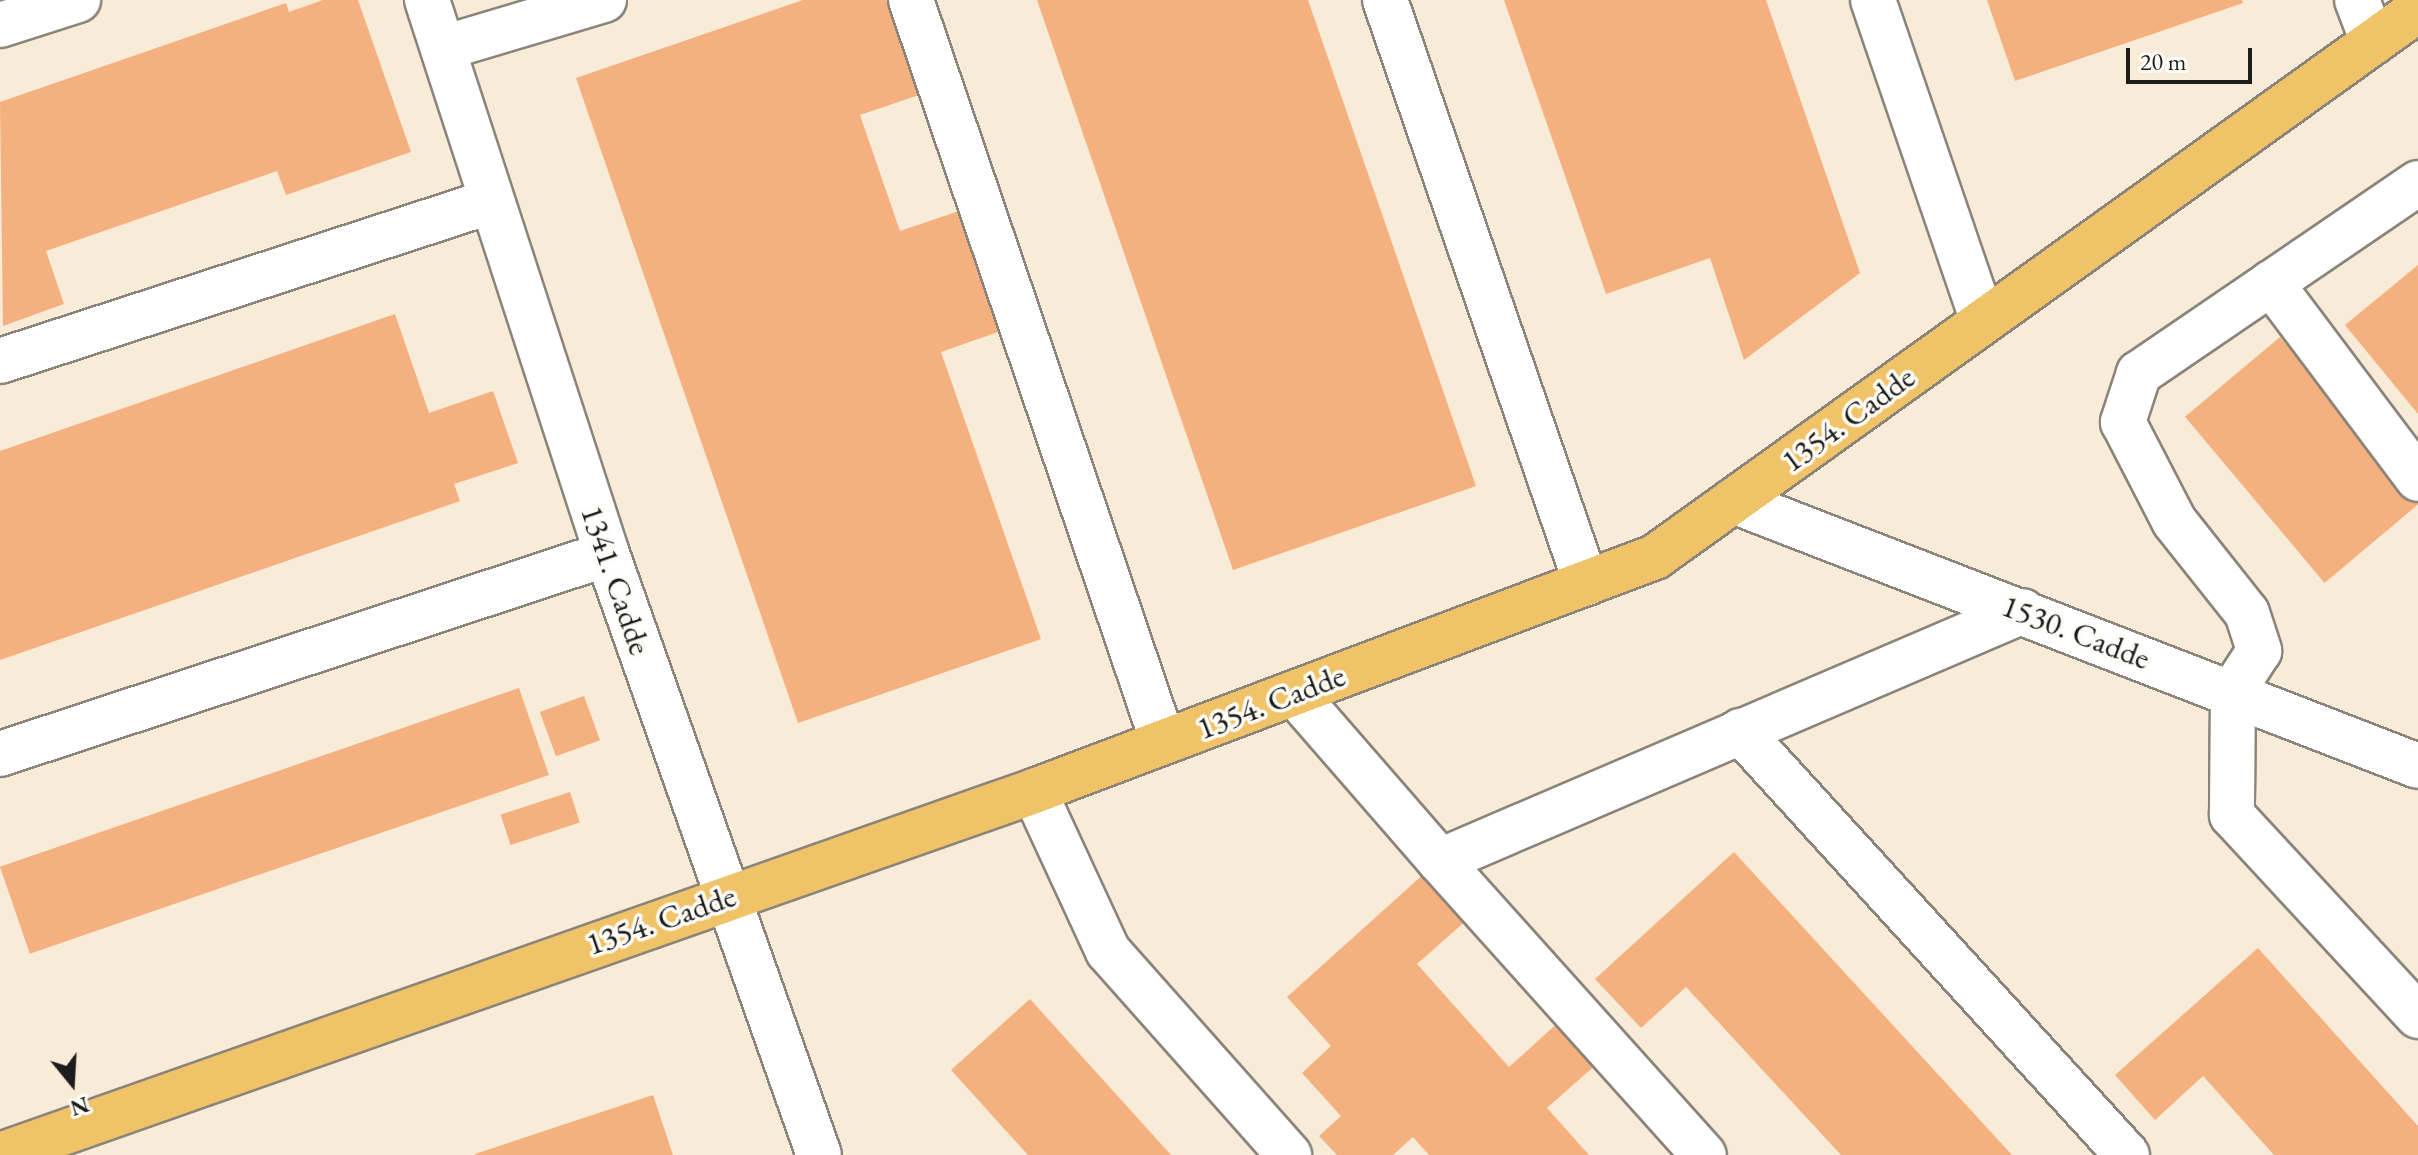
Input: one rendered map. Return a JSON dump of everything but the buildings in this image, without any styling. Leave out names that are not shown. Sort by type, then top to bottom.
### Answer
[{"type":"main road","name":"1354. Cadde","points":[[0,1155],[1034,791],[1655,557],[2418,10]]},
{"type":"street","points":[[0,25],[78,0]]},
{"type":"street","name":"1341. Cadde","points":[[427,0],[607,554],[724,898],[819,1155]]},
{"type":"street","points":[[443,48],[604,0]]},
{"type":"street","points":[[911,0],[1163,742]]},
{"type":"street","points":[[1385,0],[1586,583]]},
{"type":"street","points":[[1873,0],[1983,321]]},
{"type":"street","points":[[2357,0],[2373,42]]},
{"type":"street","points":[[2418,183],[2139,373],[2123,422],[2174,521],[2247,613],[2259,651],[2233,691],[2232,815],[2418,1016]]},
{"type":"street","points":[[0,361],[492,201]]},
{"type":"street","points":[[2271,283],[2418,479]]},
{"type":"street","name":"1530. Cadde","points":[[1733,501],[2233,691],[2418,766]]},
{"type":"street","points":[[0,754],[607,554]]},
{"type":"street","points":[[1440,861],[2023,611]]},
{"type":"street","points":[[1294,693],[1704,1155]]},
{"type":"street","points":[[1740,731],[2127,1155]]},
{"type":"street","points":[[1034,791],[1108,951],[1289,1155]]}]
